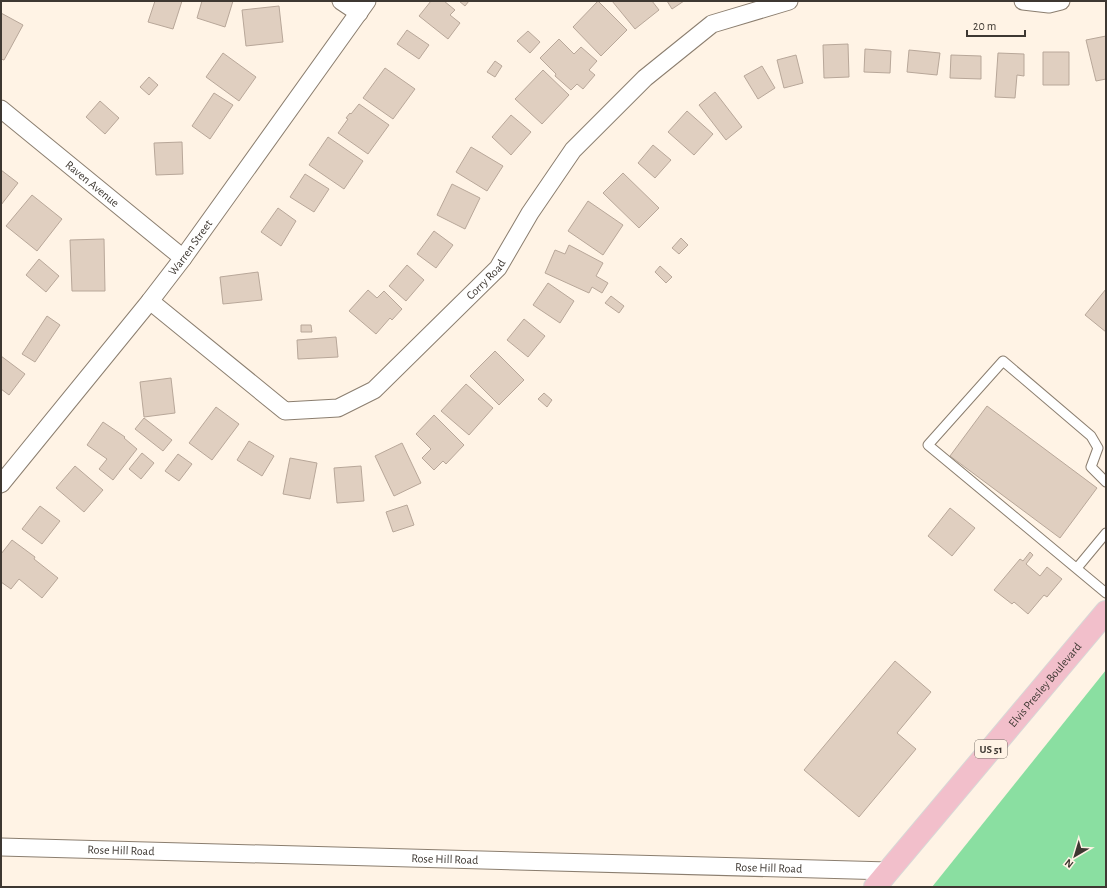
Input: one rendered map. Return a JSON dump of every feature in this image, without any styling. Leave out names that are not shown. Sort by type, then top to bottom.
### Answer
[{"type":"main road","name":"Elvis Presley Boulevard","points":[[882,879],[1106,612]]},
{"type":"street","points":[[341,1],[363,7]]},
{"type":"street","name":"Corry Road","points":[[150,301],[285,411],[338,408],[374,390],[498,268],[530,213],[573,150],[645,78],[712,24],[789,1]]},
{"type":"street","points":[[1023,1],[1049,4],[1061,1]]},
{"type":"street","name":"Warren Street","points":[[1,484],[150,301],[183,258],[363,7]]},
{"type":"street","name":"Raven Avenue","points":[[1,109],[183,258]]},
{"type":"street","name":"Rose Hill Road","points":[[1,847],[882,879]]},
{"type":"lane","points":[[1106,482],[1091,466],[1098,448],[1092,436],[1003,360],[928,445],[1106,593]]},
{"type":"lane","points":[[1077,568],[1106,533]]},
{"type":"green space","points":[[1106,670],[1106,887],[932,887]]},
{"type":"building","points":[[155,1],[182,1],[173,29],[148,22]]},
{"type":"building","points":[[202,1],[233,1],[225,27],[197,18]]},
{"type":"building","points":[[431,1],[444,1],[455,10],[450,15],[460,23],[448,39],[419,16]]},
{"type":"building","points":[[459,1],[469,1],[465,6]]},
{"type":"building","points":[[598,1],[627,30],[601,56],[573,27]]},
{"type":"building","points":[[612,1],[652,1],[659,10],[635,29]]},
{"type":"building","points":[[667,1],[684,1],[672,9]]},
{"type":"building","points":[[279,6],[283,42],[246,46],[242,10]]},
{"type":"building","points":[[1,13],[23,25],[4,60],[1,59]]},
{"type":"building","points":[[407,30],[429,45],[419,59],[397,44]]},
{"type":"building","points":[[528,31],[540,42],[530,53],[517,41]]},
{"type":"building","points":[[1106,36],[1106,79],[1096,81],[1086,40]]},
{"type":"building","points":[[559,39],[574,54],[581,47],[597,61],[589,70],[595,75],[583,89],[577,84],[571,90],[555,76],[556,74],[540,58]]},
{"type":"building","points":[[848,44],[849,77],[824,78],[823,45]]},
{"type":"building","points":[[865,49],[891,51],[890,73],[864,72]]},
{"type":"building","points":[[909,50],[940,53],[937,75],[907,72]]},
{"type":"building","points":[[1043,52],[1069,52],[1069,85],[1043,85]]},
{"type":"building","points":[[223,53],[256,77],[239,101],[206,77]]},
{"type":"building","points":[[998,53],[1024,54],[1024,76],[1017,75],[1015,98],[995,97]]},
{"type":"building","points":[[796,55],[803,83],[784,88],[777,60]]},
{"type":"building","points":[[951,55],[981,56],[981,79],[950,78]]},
{"type":"building","points":[[495,61],[502,66],[495,77],[487,72]]},
{"type":"building","points":[[762,66],[775,88],[758,99],[744,76]]},
{"type":"building","points":[[385,68],[415,89],[393,119],[363,98]]},
{"type":"building","points":[[543,70],[569,95],[542,124],[515,99]]},
{"type":"building","points":[[149,77],[158,85],[149,95],[140,87]]},
{"type":"building","points":[[715,92],[742,127],[726,140],[699,105]]},
{"type":"building","points":[[214,93],[233,105],[210,139],[192,126]]},
{"type":"building","points":[[100,101],[119,118],[105,134],[86,117]]},
{"type":"building","points":[[359,104],[389,125],[368,154],[338,133],[348,119],[346,118]]},
{"type":"building","points":[[687,111],[713,134],[694,155],[668,132]]},
{"type":"building","points":[[511,115],[531,132],[511,155],[492,137]]},
{"type":"building","points":[[328,137],[363,161],[344,189],[309,165]]},
{"type":"building","points":[[182,142],[183,174],[156,175],[154,143]]},
{"type":"building","points":[[653,145],[671,160],[655,178],[638,163]]},
{"type":"building","points":[[471,147],[503,166],[487,191],[456,172]]},
{"type":"building","points":[[1,170],[18,183],[1,205]]},
{"type":"building","points":[[623,173],[659,208],[639,228],[603,193]]},
{"type":"building","points":[[305,174],[329,189],[314,212],[290,197]]},
{"type":"building","points":[[452,184],[480,198],[465,229],[437,215]]},
{"type":"building","points":[[32,195],[62,219],[37,251],[6,226]]},
{"type":"building","points":[[588,201],[623,225],[603,255],[568,231]]},
{"type":"building","points":[[278,208],[296,221],[281,246],[261,232]]},
{"type":"building","points":[[434,231],[453,245],[436,268],[417,254]]},
{"type":"building","points":[[681,238],[688,245],[679,254],[672,248]]},
{"type":"building","points":[[104,239],[105,291],[72,291],[70,240]]},
{"type":"building","points":[[569,245],[603,263],[596,276],[608,283],[602,293],[592,287],[589,293],[545,273],[555,250],[565,254]]},
{"type":"building","points":[[39,259],[59,276],[46,292],[26,275]]},
{"type":"building","points":[[407,265],[424,280],[406,301],[389,286]]},
{"type":"building","points":[[660,266],[672,277],[666,283],[655,272]]},
{"type":"building","points":[[258,272],[262,300],[223,304],[220,277]]},
{"type":"building","points":[[548,283],[574,301],[560,323],[533,305]]},
{"type":"building","points":[[1106,289],[1106,332],[1085,315]]},
{"type":"building","points":[[368,290],[377,298],[384,291],[402,309],[392,320],[390,318],[376,334],[349,311]]},
{"type":"building","points":[[611,296],[624,306],[619,313],[605,303]]},
{"type":"building","points":[[47,316],[60,325],[35,362],[22,354]]},
{"type":"building","points":[[524,319],[545,336],[528,357],[507,340]]},
{"type":"building","points":[[301,325],[311,325],[312,332],[301,332]]},
{"type":"building","points":[[336,337],[338,357],[298,359],[297,340]]},
{"type":"building","points":[[495,351],[524,380],[499,405],[470,376]]},
{"type":"building","points":[[1,356],[25,374],[9,395],[1,389]]},
{"type":"building","points":[[171,378],[175,413],[144,417],[140,382]]},
{"type":"building","points":[[466,384],[493,408],[469,435],[441,411]]},
{"type":"building","points":[[544,393],[552,400],[547,407],[538,399]]},
{"type":"building","points":[[987,406],[1097,488],[1060,538],[950,456]]},
{"type":"building","points":[[216,407],[239,424],[212,460],[189,443]]},
{"type":"building","points":[[434,415],[464,445],[446,464],[443,461],[434,470],[422,458],[431,449],[416,434]]},
{"type":"building","points":[[144,418],[172,440],[163,451],[135,429]]},
{"type":"building","points":[[103,422],[125,437],[124,438],[137,449],[113,480],[99,469],[107,459],[87,445]]},
{"type":"building","points":[[249,441],[274,456],[262,476],[237,460]]},
{"type":"building","points":[[402,443],[421,483],[394,496],[375,456]]},
{"type":"building","points":[[142,453],[154,463],[141,479],[129,469]]},
{"type":"building","points":[[178,454],[192,464],[179,481],[165,471]]},
{"type":"building","points":[[290,458],[317,463],[310,499],[283,494]]},
{"type":"building","points":[[75,466],[103,490],[84,512],[56,488]]},
{"type":"building","points":[[361,466],[364,501],[337,503],[334,468]]},
{"type":"building","points":[[407,505],[414,525],[393,532],[386,512]]},
{"type":"building","points":[[40,506],[60,521],[42,544],[22,529]]},
{"type":"building","points":[[950,508],[975,528],[952,556],[928,536]]},
{"type":"building","points":[[12,540],[35,557],[34,559],[58,578],[42,598],[19,579],[11,589],[1,582],[1,554]]},
{"type":"building","points":[[1030,552],[1033,555],[1026,564],[1040,576],[1047,567],[1062,579],[1047,597],[1044,595],[1028,614],[1014,602],[1012,604],[994,590],[1020,559],[1023,561]]},
{"type":"building","points":[[895,661],[931,692],[897,733],[916,749],[859,817],[804,770]]}]
